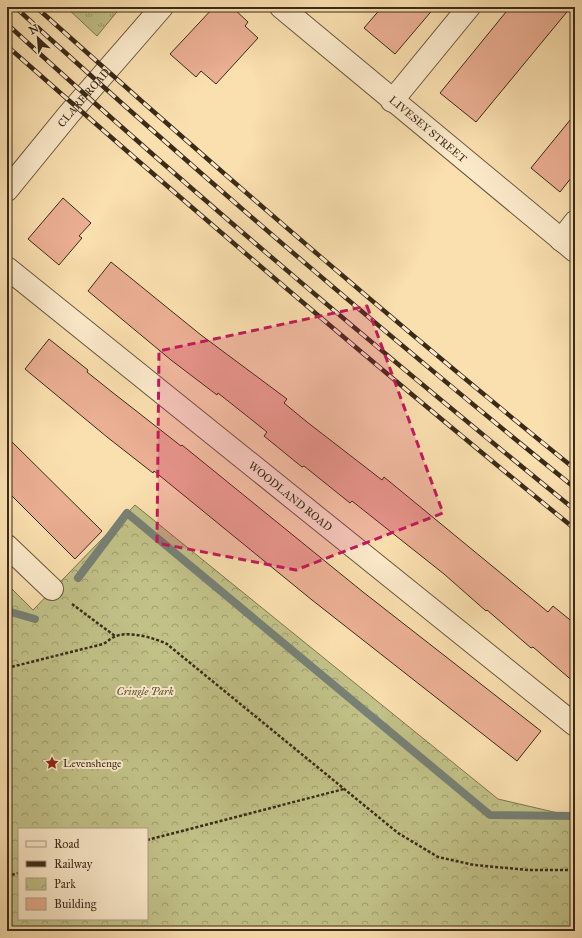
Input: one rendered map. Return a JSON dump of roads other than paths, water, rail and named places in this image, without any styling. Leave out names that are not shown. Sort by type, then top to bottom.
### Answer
[{"type":"street","name":"CLARE ROAD","points":[[7,190],[68,114],[162,7]]},
{"type":"street","name":"LIVESEY STREET","points":[[281,7],[392,101],[568,245]]},
{"type":"street","points":[[392,101],[470,7]]},
{"type":"street","points":[[568,245],[575,222]]},
{"type":"street","name":"WOODLAND ROAD","points":[[7,268],[575,725]]},
{"type":"street","points":[[7,546],[52,589]]},
{"type":"waterway","points":[[78,578],[127,513],[490,815],[575,816]]},
{"type":"waterway","points":[[7,611],[35,619]]},
{"type":"railway","points":[[15,7],[83,69],[292,252],[575,488]]},
{"type":"railway","points":[[36,7],[302,241],[506,413],[575,469]]},
{"type":"railway","points":[[7,24],[146,149],[359,332],[575,510]]},
{"type":"railway","points":[[7,46],[288,290],[575,529]]},
{"type":"place","name":"Levenshenge","points":[[52,763]]},
{"type":"park label","name":"Cringle Park","points":[[145,691]]}]
